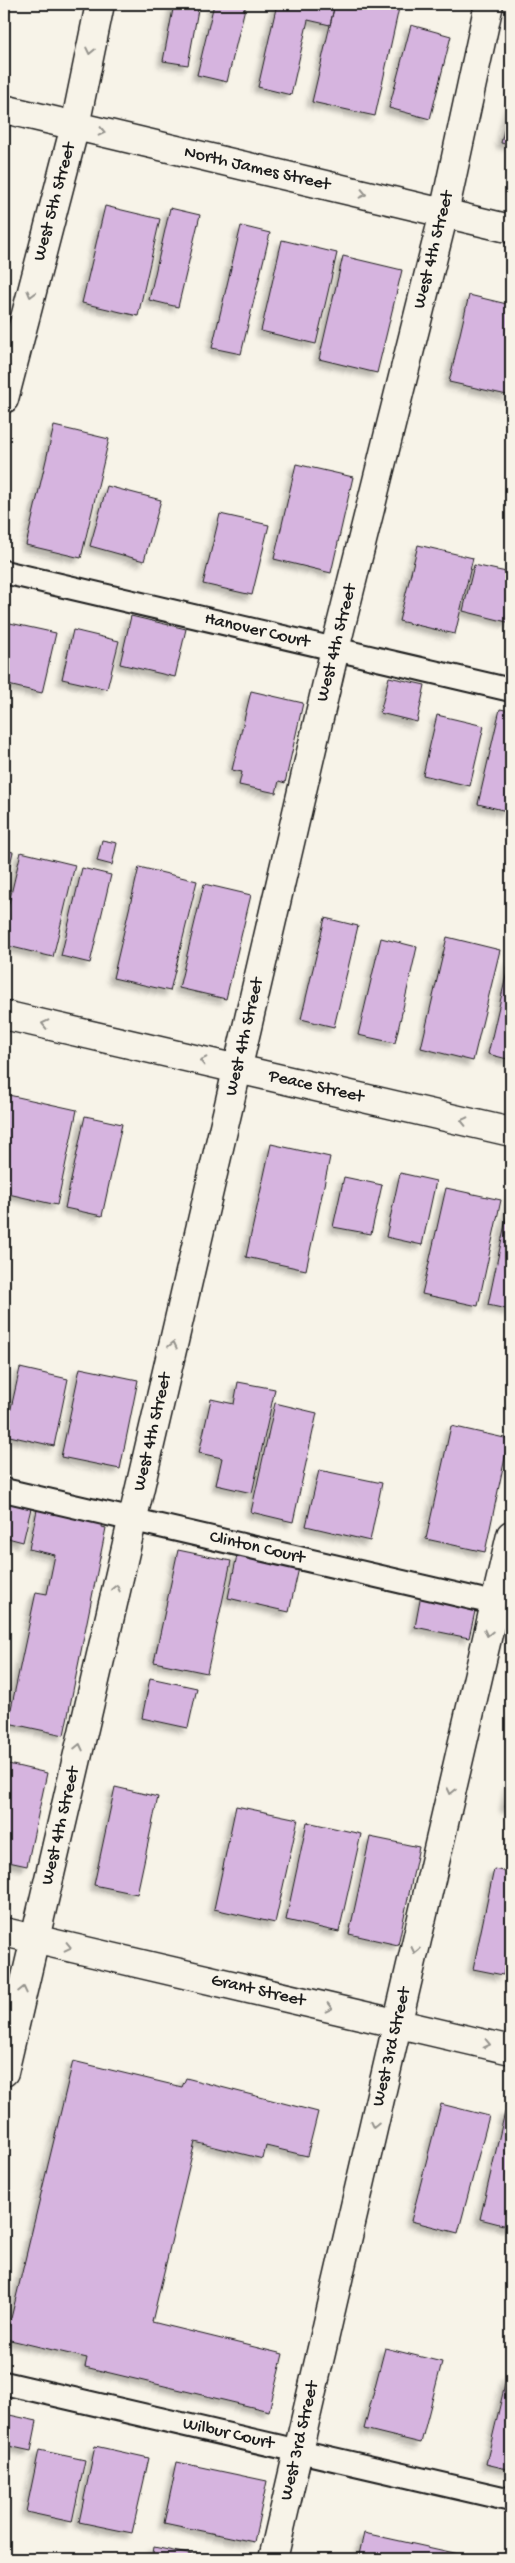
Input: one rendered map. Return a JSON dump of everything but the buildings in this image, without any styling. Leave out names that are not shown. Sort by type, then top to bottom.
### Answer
[{"type":"street","name":"West 5th Street","points":[[4,399],[74,126],[100,4]]},
{"type":"street","name":"West 4th Street","points":[[4,2072],[335,649],[444,213],[489,4]]},
{"type":"street","name":"North James Street","points":[[4,109],[511,229]]},
{"type":"street","name":"Peace Street","points":[[4,1015],[511,1132]]},
{"type":"street","name":"West 3rd Street","points":[[273,2559],[398,2023],[503,1605],[511,1534]]},
{"type":"street","name":"Grant Street","points":[[4,1932],[511,2050]]},
{"type":"lane","name":"Hanover Court","points":[[4,572],[511,690]]},
{"type":"lane","name":"Clinton Court","points":[[4,1490],[503,1605]]},
{"type":"lane","name":"Wilbur Court","points":[[4,2382],[511,2500]]}]
